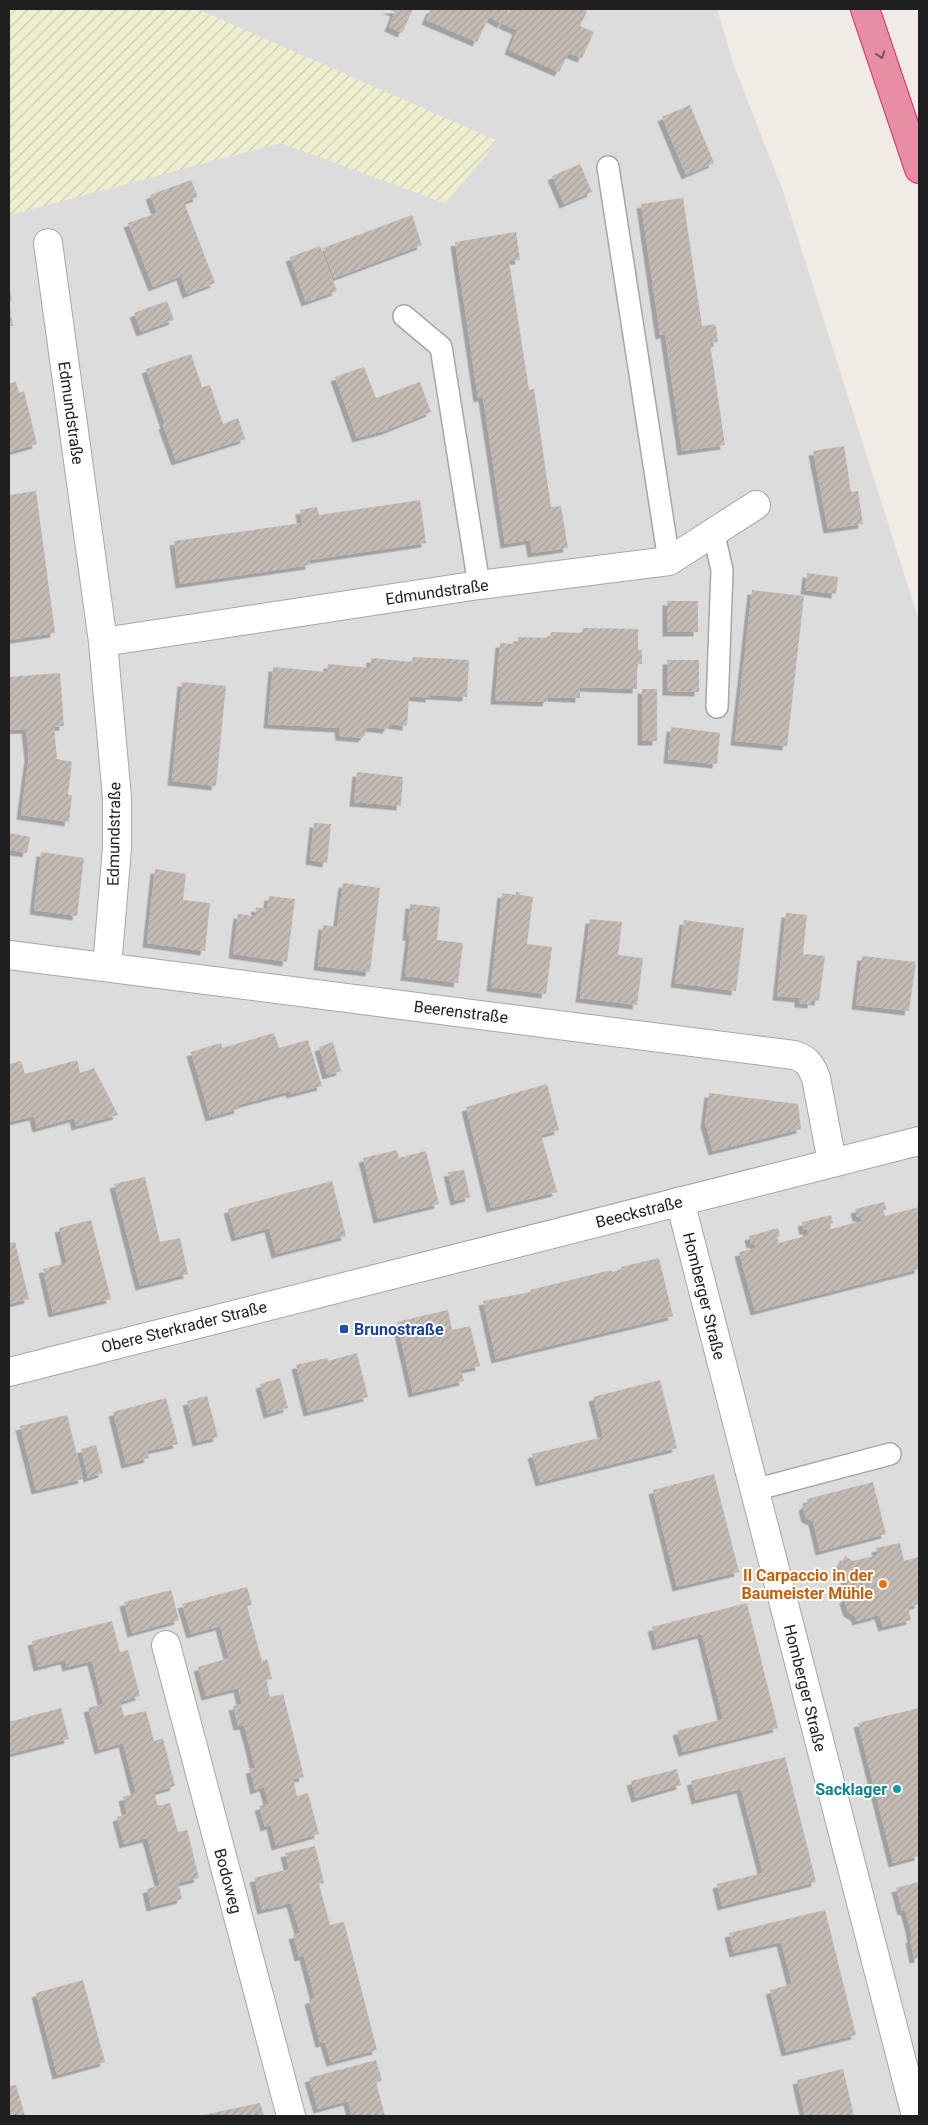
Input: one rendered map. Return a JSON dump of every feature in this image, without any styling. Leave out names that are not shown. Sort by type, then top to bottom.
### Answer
[{"type":"highway","points":[[866,9],[919,169]]},
{"type":"street","name":"Edmundstraße","points":[[48,243],[103,642],[117,798],[117,848],[107,967]]},
{"type":"street","name":"Edmundstraße","points":[[103,642],[479,585],[669,560],[712,531],[756,505]]},
{"type":"street","name":"Beerenstraße","points":[[9,955],[794,1055],[805,1059],[812,1067],[816,1078],[832,1162]]},
{"type":"street","name":"Beeckstraße","points":[[359,1282],[919,1141]]},
{"type":"street","name":"Homberger Straße","points":[[680,1202],[916,2116]]},
{"type":"street","name":"Obere Sterkrader Straße","points":[[9,1372],[359,1282]]},
{"type":"street","name":"Bodoweg","points":[[166,1645],[290,2116]]},
{"type":"lane","points":[[608,167],[669,560]]},
{"type":"lane","points":[[404,316],[441,347],[479,585]]},
{"type":"lane","points":[[712,531],[722,570],[717,707]]},
{"type":"lane","points":[[754,1490],[890,1454]]},
{"type":"shaded area","points":[[197,9],[717,9],[734,66],[783,191],[919,621],[919,2116],[9,2116],[9,215],[281,143],[445,203],[497,142]]},
{"type":"green space","points":[[9,9],[197,9],[498,141],[445,203],[281,143],[9,215]]},
{"type":"building","points":[[387,9],[413,9],[402,33],[389,27],[395,12]]},
{"type":"building","points":[[431,9],[509,9],[502,24],[489,17],[477,42],[426,20]]},
{"type":"building","points":[[510,9],[581,9],[587,11],[580,26],[594,32],[582,58],[569,53],[559,72],[509,50],[517,30],[503,24]]},
{"type":"building","points":[[690,105],[714,163],[686,175],[662,117]]},
{"type":"building","points":[[580,164],[592,192],[564,204],[552,176]]},
{"type":"building","points":[[191,180],[198,197],[184,202],[215,283],[187,294],[181,276],[153,287],[128,223],[157,213],[150,195]]},
{"type":"building","points":[[683,198],[702,326],[715,324],[716,327],[718,342],[710,343],[725,445],[682,451],[665,334],[660,335],[641,204]]},
{"type":"building","points":[[412,215],[422,245],[334,278],[323,248]]},
{"type":"building","points":[[516,232],[520,260],[509,261],[529,390],[534,389],[551,507],[561,506],[568,548],[532,553],[530,540],[505,544],[483,397],[478,398],[455,242]]},
{"type":"building","points":[[320,246],[337,291],[306,302],[290,257]]},
{"type":"building","points":[[9,282],[12,301],[9,302]]},
{"type":"building","points":[[167,301],[174,320],[141,332],[134,313]]},
{"type":"building","points":[[9,304],[13,326],[9,326]]},
{"type":"building","points":[[191,354],[202,387],[210,385],[223,424],[238,418],[245,439],[176,461],[146,369]]},
{"type":"building","points":[[364,367],[376,398],[420,382],[431,412],[387,430],[357,438],[335,377]]},
{"type":"building","points":[[16,382],[19,393],[24,391],[37,444],[9,452],[9,383]]},
{"type":"building","points":[[844,446],[851,492],[858,491],[863,524],[828,529],[813,451]]},
{"type":"building","points":[[36,491],[55,633],[9,640],[9,495]]},
{"type":"building","points":[[420,500],[426,543],[309,560],[310,565],[180,584],[174,541],[302,523],[300,510],[317,507],[319,515]]},
{"type":"building","points":[[807,573],[838,577],[836,594],[805,590]]},
{"type":"building","points":[[752,590],[804,596],[787,746],[735,741]]},
{"type":"building","points":[[667,601],[698,601],[698,632],[667,632]]},
{"type":"building","points":[[583,628],[638,629],[638,650],[642,650],[642,664],[637,664],[637,689],[580,687],[580,698],[548,697],[547,702],[495,700],[500,643],[517,644],[518,637],[550,638],[551,632],[582,633]]},
{"type":"building","points":[[413,657],[469,660],[467,697],[430,695],[430,698],[409,696],[407,726],[390,724],[387,729],[366,727],[363,738],[340,736],[339,728],[268,724],[273,667],[327,672],[328,664],[370,668],[371,658],[412,662]]},
{"type":"building","points":[[667,660],[699,660],[699,692],[667,691]]},
{"type":"building","points":[[60,673],[64,726],[54,727],[57,759],[72,762],[68,795],[72,795],[69,822],[21,815],[29,756],[26,729],[9,730],[9,677]]},
{"type":"building","points":[[182,682],[226,686],[216,786],[172,781]]},
{"type":"building","points":[[642,689],[657,689],[657,741],[642,741]]},
{"type":"building","points":[[671,727],[720,733],[717,764],[668,759]]},
{"type":"building","points":[[357,772],[403,777],[401,806],[354,802]]},
{"type":"building","points":[[314,823],[331,824],[327,863],[310,860]]},
{"type":"building","points":[[9,833],[30,837],[27,853],[9,850]]},
{"type":"building","points":[[41,852],[84,858],[77,916],[34,910]]},
{"type":"building","points":[[155,869],[186,874],[183,900],[210,903],[205,951],[147,943]]},
{"type":"building","points":[[343,883],[380,888],[370,972],[318,966],[323,925],[337,927]]},
{"type":"building","points":[[516,892],[521,893],[520,895],[533,897],[527,944],[552,947],[546,994],[491,987],[502,893],[516,895]]},
{"type":"building","points":[[269,896],[295,899],[287,962],[233,954],[238,914],[255,916],[256,907],[267,909]]},
{"type":"building","points":[[410,904],[440,907],[437,940],[463,943],[458,983],[405,976],[410,936],[407,936]]},
{"type":"building","points":[[786,913],[807,915],[803,954],[825,956],[819,1001],[812,1000],[812,1004],[799,1003],[799,998],[777,996]]},
{"type":"building","points":[[590,919],[622,922],[618,955],[643,958],[637,1005],[580,998]]},
{"type":"building","points":[[684,920],[744,928],[736,991],[675,983]]},
{"type":"building","points":[[862,956],[916,962],[909,1011],[856,1005]]},
{"type":"building","points":[[274,1033],[279,1048],[308,1040],[322,1086],[291,1094],[290,1091],[238,1105],[239,1109],[210,1117],[191,1052],[221,1043],[222,1048]]},
{"type":"building","points":[[333,1042],[341,1071],[327,1075],[319,1047]]},
{"type":"building","points":[[77,1060],[80,1073],[94,1068],[118,1115],[76,1126],[74,1118],[37,1128],[34,1116],[9,1122],[9,1064],[21,1061],[25,1074]]},
{"type":"building","points":[[547,1084],[559,1130],[541,1135],[557,1192],[491,1208],[466,1107]]},
{"type":"building","points":[[709,1093],[798,1104],[801,1129],[713,1151],[705,1123]]},
{"type":"building","points":[[397,1150],[399,1158],[426,1151],[439,1204],[378,1219],[363,1158]]},
{"type":"building","points":[[464,1170],[470,1197],[455,1201],[448,1172]]},
{"type":"building","points":[[145,1177],[160,1242],[180,1238],[188,1274],[140,1286],[114,1184]]},
{"type":"building","points":[[332,1181],[346,1236],[276,1254],[269,1228],[236,1237],[228,1209]]},
{"type":"building","points":[[884,1202],[887,1210],[883,1210],[885,1216],[919,1207],[919,1269],[755,1311],[739,1252],[756,1248],[754,1243],[751,1244],[749,1236],[778,1228],[780,1236],[777,1237],[779,1243],[809,1235],[807,1230],[804,1230],[802,1222],[831,1215],[833,1223],[830,1224],[831,1229],[862,1221],[860,1217],[857,1217],[855,1209]]},
{"type":"building","points":[[91,1220],[111,1299],[53,1313],[43,1269],[67,1263],[59,1228]]},
{"type":"building","points":[[15,1242],[29,1299],[9,1304],[9,1243]]},
{"type":"building","points":[[659,1258],[673,1316],[496,1359],[483,1301],[531,1292],[530,1290],[611,1270],[612,1272],[622,1269],[621,1267]]},
{"type":"building","points":[[448,1310],[452,1330],[470,1326],[480,1366],[461,1370],[464,1381],[413,1393],[397,1322]]},
{"type":"building","points":[[357,1353],[368,1397],[308,1412],[296,1365],[327,1358],[328,1361]]},
{"type":"building","points":[[280,1378],[288,1408],[268,1414],[260,1384]]},
{"type":"building","points":[[660,1380],[677,1448],[540,1482],[532,1454],[603,1437],[593,1397]]},
{"type":"building","points":[[207,1396],[218,1437],[197,1442],[187,1401]]},
{"type":"building","points":[[166,1398],[178,1444],[147,1451],[149,1458],[126,1464],[113,1412]]},
{"type":"building","points":[[67,1415],[83,1479],[36,1490],[20,1426]]},
{"type":"building","points":[[96,1445],[103,1473],[88,1478],[81,1449]]},
{"type":"building","points":[[714,1474],[739,1572],[677,1587],[653,1490]]},
{"type":"building","points":[[873,1482],[886,1534],[820,1551],[813,1521],[806,1518],[803,1507],[808,1502],[807,1499]]},
{"type":"building","name":"Il Carpaccio in der Baumeister Mühle","points":[[900,1543],[904,1561],[919,1557],[919,1604],[908,1607],[911,1620],[883,1627],[879,1615],[857,1621],[855,1616],[848,1612],[844,1600],[849,1594],[844,1575],[837,1570],[845,1556],[853,1561],[878,1555],[876,1548]]},
{"type":"building","points":[[247,1587],[252,1605],[247,1606],[262,1661],[267,1659],[272,1679],[266,1680],[270,1697],[283,1694],[304,1777],[293,1779],[297,1796],[308,1793],[319,1834],[276,1846],[271,1825],[265,1827],[259,1806],[269,1804],[264,1787],[255,1790],[250,1769],[255,1768],[250,1747],[244,1725],[238,1726],[233,1706],[242,1704],[238,1688],[206,1696],[198,1667],[229,1658],[220,1626],[191,1634],[182,1604]]},
{"type":"building","points":[[171,1590],[179,1620],[132,1633],[124,1602]]},
{"type":"building","points":[[747,1603],[778,1728],[683,1752],[677,1731],[723,1719],[702,1634],[657,1646],[652,1627]]},
{"type":"building","points":[[112,1621],[120,1652],[128,1650],[140,1696],[120,1702],[124,1716],[146,1711],[154,1741],[163,1738],[175,1786],[154,1792],[158,1806],[170,1803],[178,1832],[187,1830],[199,1878],[178,1883],[182,1899],[151,1907],[147,1889],[160,1885],[147,1838],[124,1844],[117,1817],[127,1814],[123,1797],[136,1793],[123,1743],[99,1750],[88,1708],[103,1704],[92,1661],[67,1667],[65,1660],[38,1667],[32,1641]]},
{"type":"building","points":[[61,1708],[69,1739],[9,1754],[9,1722]]},
{"type":"building","name":"Sacklager","points":[[919,1708],[919,1856],[893,1863],[858,1723]]},
{"type":"building","points":[[785,1757],[816,1882],[722,1906],[717,1884],[763,1873],[741,1789],[696,1800],[691,1781]]},
{"type":"building","points":[[677,1769],[681,1785],[636,1798],[631,1781]]},
{"type":"building","points":[[315,1846],[324,1883],[319,1884],[330,1925],[344,1922],[377,2050],[331,2062],[325,2042],[320,2043],[309,2000],[315,1998],[304,1956],[299,1957],[293,1935],[300,1933],[291,1903],[262,1910],[254,1878],[289,1869],[285,1853]]},
{"type":"building","points":[[919,1882],[919,1958],[914,1959],[909,1924],[905,1910],[902,1911],[896,1888]]},
{"type":"building","points":[[825,1910],[856,2035],[786,2052],[770,1990],[792,1984],[781,1942],[734,1953],[729,1933]]},
{"type":"building","points":[[83,1980],[105,2062],[57,2075],[36,1993]]},
{"type":"building","points":[[376,2060],[382,2081],[376,2082],[385,2116],[352,2116],[348,2101],[318,2109],[309,2078]]},
{"type":"building","points":[[843,2069],[854,2116],[805,2116],[797,2080]]},
{"type":"building","points":[[16,2085],[25,2116],[9,2116],[9,2086]]},
{"type":"building","points":[[260,2103],[264,2116],[203,2116],[203,2115]]},
{"type":"place","name":"Brunostraße","points":[[344,1329]]},
{"type":"place","name":"Il Carpaccio in der Baumeister Mühle","points":[[883,1584]]},
{"type":"place","name":"Sacklager","points":[[897,1789]]}]
